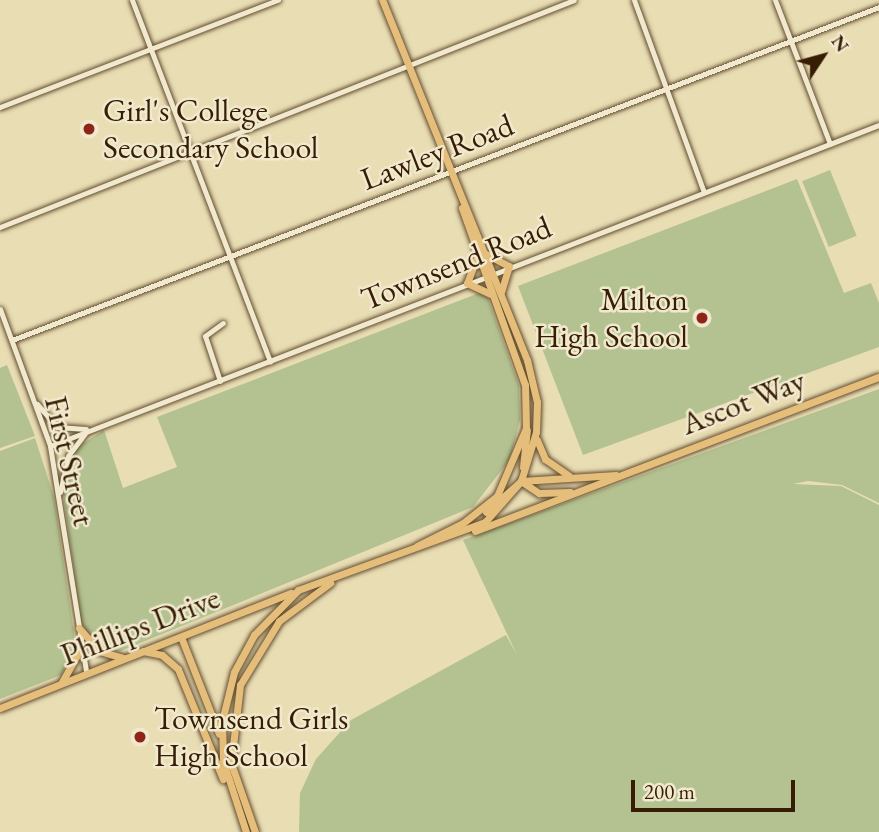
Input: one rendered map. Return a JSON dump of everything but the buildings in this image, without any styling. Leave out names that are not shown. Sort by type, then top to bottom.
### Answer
[{"type":"main road","points":[[382,0],[481,255],[484,276],[525,385],[526,428],[522,481]]},
{"type":"main road","points":[[481,255],[509,266],[501,292]]},
{"type":"main road","points":[[481,255],[493,272],[535,383],[536,432],[545,460],[573,478]]},
{"type":"main road","points":[[481,255],[467,283],[491,294]]},
{"type":"main road","name":"Ascot Way","points":[[467,532],[879,377]]},
{"type":"main road","points":[[478,514],[509,478],[526,428]]},
{"type":"main road","points":[[232,763],[235,702],[251,658],[279,621],[342,575],[413,548],[467,532],[496,514],[522,481],[536,432]]},
{"type":"main road","points":[[413,548],[478,514],[522,481],[625,474]]},
{"type":"main road","points":[[522,481],[539,493],[577,492]]},
{"type":"main road","name":"Phillips Drive","points":[[0,708],[86,672],[342,575]]},
{"type":"main road","points":[[240,822],[222,739],[239,660],[263,622],[298,590]]},
{"type":"main road","points":[[79,628],[99,651],[124,658]]},
{"type":"main road","points":[[181,637],[232,763],[255,832]]},
{"type":"main road","points":[[61,682],[82,646]]},
{"type":"main road","points":[[142,651],[162,656],[178,669],[246,832]]},
{"type":"street","points":[[132,0],[270,362]]},
{"type":"street","points":[[0,107],[278,0]]},
{"type":"street","points":[[0,227],[574,0]]},
{"type":"street","points":[[634,0],[704,192]]},
{"type":"street","points":[[775,0],[830,144]]},
{"type":"street","name":"Lawley Road","points":[[12,340],[879,7]]},
{"type":"street","name":"Townsend Road","points":[[50,446],[88,429],[270,362],[493,272],[879,125]]},
{"type":"street","name":"First Street","points":[[0,309],[50,446],[86,672]]},
{"type":"street","points":[[220,381],[205,336],[223,323]]},
{"type":"street","points":[[33,398],[57,427],[88,429]]},
{"type":"street","points":[[60,496],[68,456],[88,429]]},
{"type":"green space","points":[[830,170],[857,236],[829,247],[802,181]]},
{"type":"green space","name":"Milton High School","points":[[797,179],[844,293],[871,283],[879,303],[879,347],[583,455],[518,286]]},
{"type":"green space","points":[[479,293],[487,296],[519,385],[520,420],[510,459],[473,507],[118,652],[97,646],[81,622],[63,493],[68,457],[76,448],[104,430],[123,488],[177,467],[157,417]]},
{"type":"green space","points":[[7,365],[35,436],[0,448],[0,368]]},
{"type":"green space","points":[[879,389],[879,503],[842,485],[808,481],[793,484],[841,486],[879,505],[879,832],[299,832],[300,793],[316,759],[351,720],[506,635],[517,655],[463,540]]},
{"type":"green space","points":[[35,438],[54,497],[76,647],[61,675],[0,699],[0,451]]},
{"type":"place","name":"Girl's College Secondary School","points":[[89,129]]},
{"type":"place","name":"Milton High School","points":[[702,318]]},
{"type":"place","name":"Townsend Girls High School","points":[[140,737]]}]
